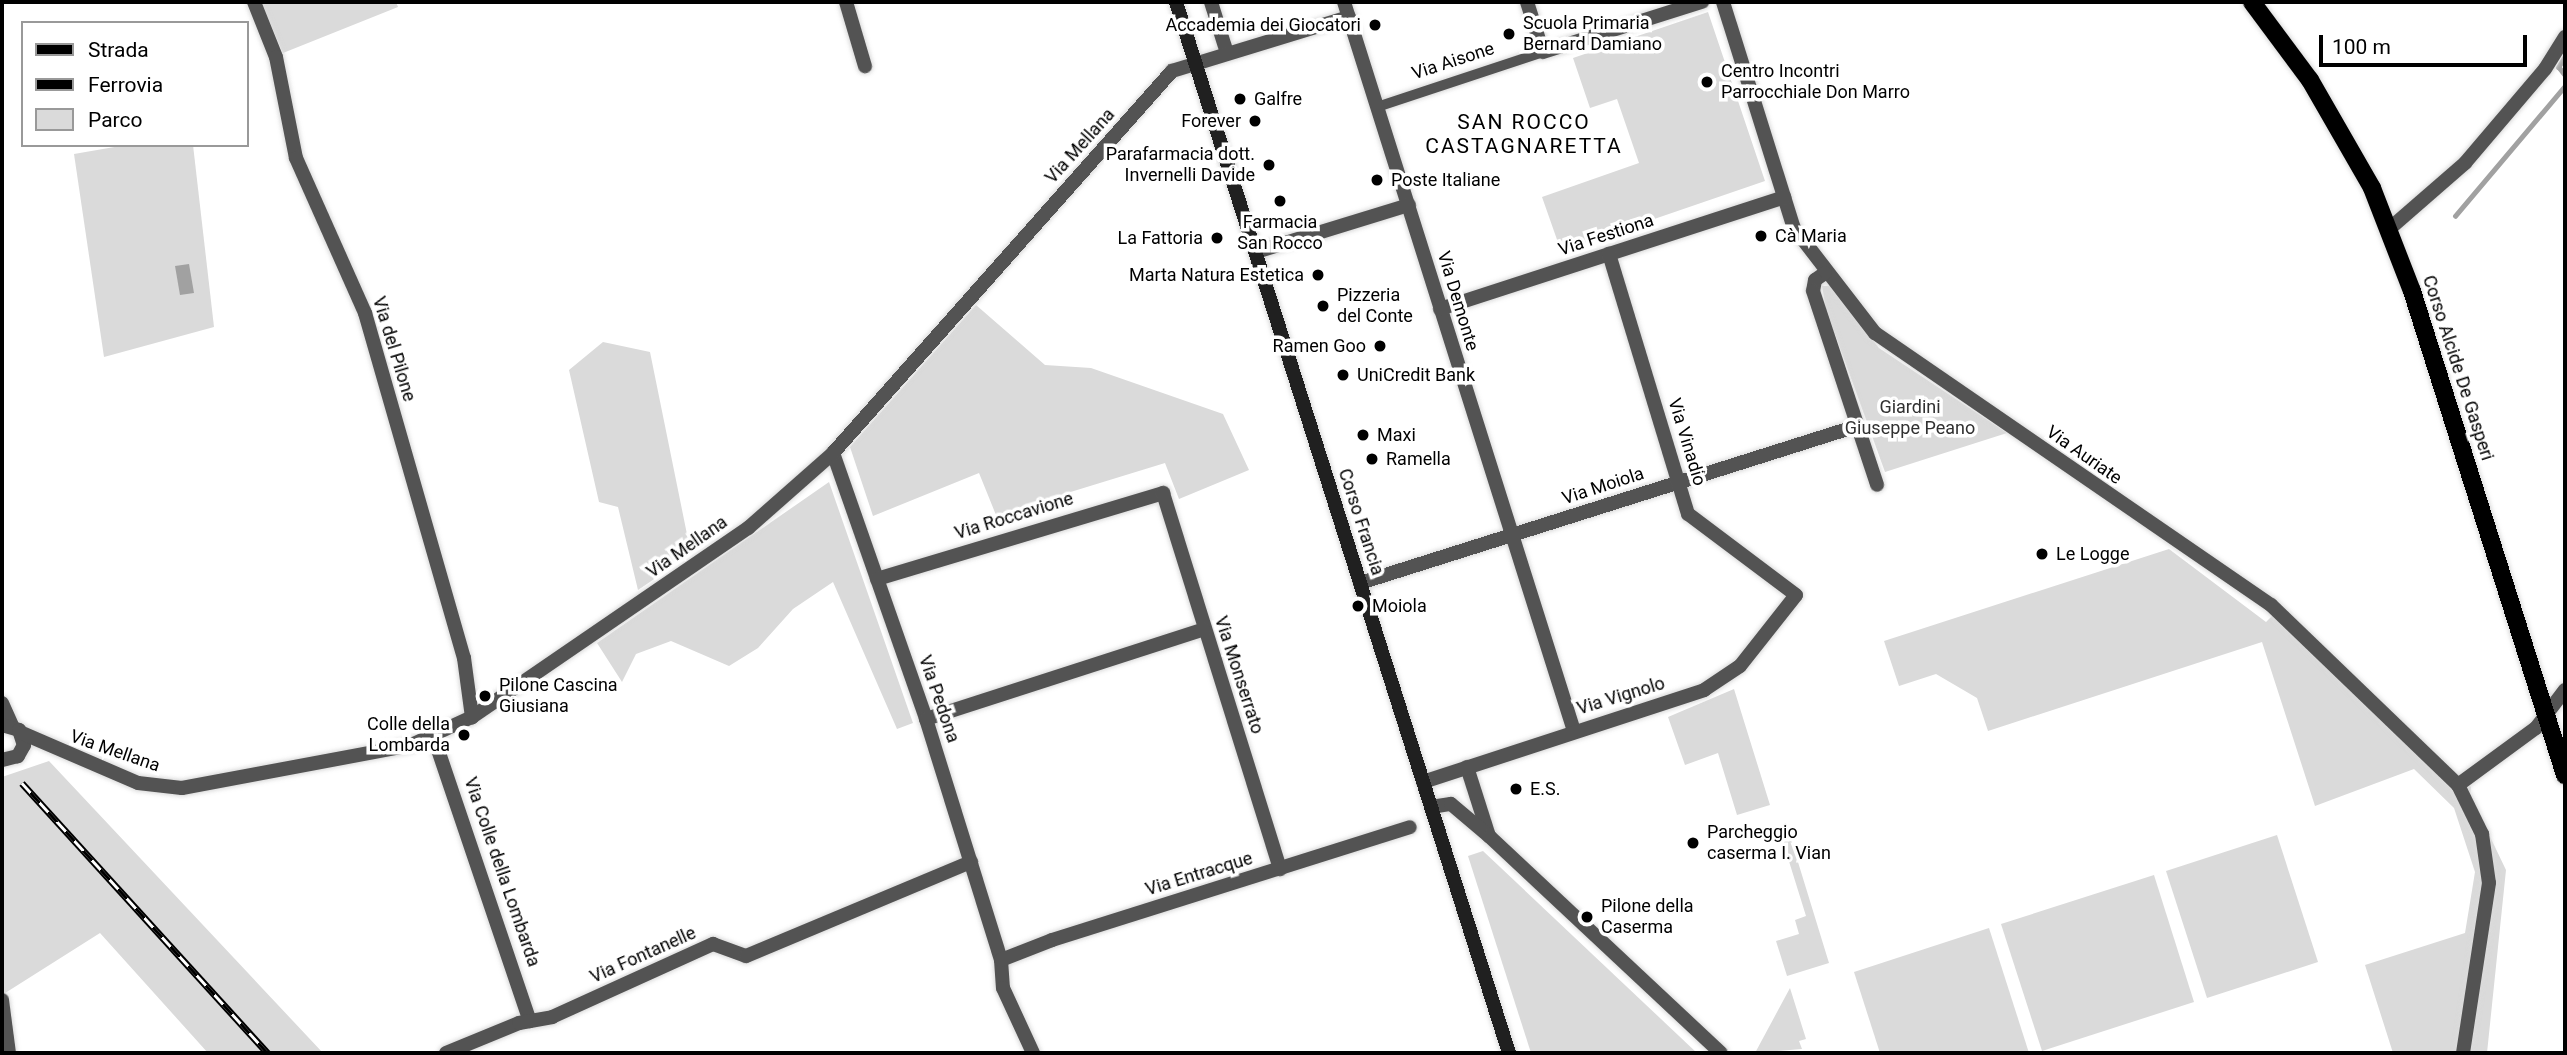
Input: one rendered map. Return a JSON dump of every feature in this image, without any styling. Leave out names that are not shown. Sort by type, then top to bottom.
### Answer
[{"type":"main road","name":"Corso Francia","points":[[1176,2],[1509,1053]]},
{"type":"main road","name":"Corso Alcide De Gasperi","points":[[2252,2],[2341,131],[2388,230],[2412,291],[2565,775]]},
{"type":"street","name":"Via del Pilone","points":[[254,2],[276,57],[296,158],[365,313],[464,658],[472,717]]},
{"type":"street","points":[[846,2],[865,66]]},
{"type":"street","points":[[1211,2],[1227,53]]},
{"type":"street","name":"Via Demonte","points":[[1344,2],[1574,731]]},
{"type":"street","points":[[1527,2],[1543,52]]},
{"type":"street","name":"Via Aisone","points":[[1377,107],[1702,2]]},
{"type":"street","name":"Via Auriate","points":[[1723,2],[1796,233],[1825,273],[1885,341],[2271,604],[2458,785],[2482,834],[2489,883],[2463,1053]]},
{"type":"street","name":"Via Mellana","points":[[12,728],[53,750],[138,782],[182,788],[434,738],[472,717],[748,528],[833,453],[1172,71],[1349,17]]},
{"type":"street","points":[[2388,230],[2465,163],[2545,69],[2565,37]]},
{"type":"street","name":"Via Festiona","points":[[1440,309],[1784,197]]},
{"type":"street","points":[[1256,252],[1409,205]]},
{"type":"street","name":"Via Vinadio","points":[[1609,254],[1688,514],[1796,595]]},
{"type":"street","points":[[1825,273],[1812,285],[1877,485]]},
{"type":"street","name":"Via Moiola","points":[[1360,583],[1857,426]]},
{"type":"street","name":"Via Pedona","points":[[833,453],[926,719],[1002,960],[1003,988],[1033,1053]]},
{"type":"street","name":"Via Roccavione","points":[[877,579],[1163,493]]},
{"type":"street","name":"Via Monserrato","points":[[1163,493],[1280,869]]},
{"type":"street","name":"Via Vignolo","points":[[1423,782],[1704,690],[1725,678],[1754,651],[1796,595]]},
{"type":"street","points":[[926,719],[1204,629]]},
{"type":"street","points":[[2458,785],[2536,728],[2565,690]]},
{"type":"street","points":[[2,703],[12,728],[24,745],[18,756]]},
{"type":"street","name":"Via Colle della Lombarda","points":[[434,738],[530,1021]]},
{"type":"street","name":"Via Mellana","points":[[2,760],[53,750]]},
{"type":"street","points":[[1467,767],[1490,837]]},
{"type":"street","points":[[1431,807],[1451,804],[1490,837],[1721,1053]]},
{"type":"street","name":"Via Entracque","points":[[1002,960],[1410,827]]},
{"type":"street","name":"Via Fontanelle","points":[[446,1053],[530,1021],[552,1017],[713,944],[746,956],[971,862]]},
{"type":"street","points":[[2,1000],[9,1053]]},
{"type":"green space","points":[[261,2],[396,2],[398,7],[283,53]]},
{"type":"green space","points":[[1708,12],[1765,181],[1561,251],[1542,197],[1639,163],[1617,99],[1590,108],[1573,58]]},
{"type":"green space","points":[[114,147],[193,147],[214,327],[104,357],[74,154]]},
{"type":"green space","name":"Giardini Giuseppe Peano","points":[[1822,286],[1830,286],[1879,348],[2007,433],[1885,472],[1826,309]]},
{"type":"green space","points":[[976,305],[1045,365],[1091,368],[1223,414],[1249,470],[1179,499],[1165,463],[996,515],[979,473],[873,516],[850,447]]},
{"type":"green space","points":[[603,342],[650,352],[691,554],[638,590],[618,507],[599,502],[569,370]]},
{"type":"green space","points":[[829,482],[913,723],[897,729],[833,582],[793,609],[758,648],[729,666],[671,641],[636,654],[622,682],[597,643]]},
{"type":"green space","points":[[2169,549],[2266,622],[2280,608],[2471,787],[2470,795],[2506,870],[2487,1053],[2393,1053],[2365,965],[2465,933],[2475,872],[2454,808],[2414,769],[2315,806],[2262,642],[1988,731],[1977,698],[1936,674],[1899,686],[1884,641]]},
{"type":"green space","points":[[1734,689],[1770,805],[1737,815],[1718,753],[1685,765],[1668,717]]},
{"type":"green space","points":[[49,761],[323,1053],[208,1053],[100,933],[2,995],[2,777]]},
{"type":"green space","points":[[1786,823],[1829,963],[1787,976],[1776,941],[1799,934],[1795,920],[1806,916],[1778,826]]},
{"type":"green space","points":[[2277,835],[2318,962],[2207,998],[2166,871]]},
{"type":"green space","points":[[1483,851],[1697,1053],[1531,1053],[1468,856]]},
{"type":"green space","points":[[2154,875],[2194,1002],[2042,1051],[2001,924]]},
{"type":"green space","points":[[1989,928],[2029,1053],[1880,1053],[1854,972]]},
{"type":"green space","points":[[1790,988],[1806,1039],[1799,1041],[1802,1049],[1755,1053]]},
{"type":"shaded area","points":[[189,264],[194,293],[180,295],[175,266]]},
{"type":"waterway","points":[[2565,57],[2559,67],[2565,75]]},
{"type":"waterway","points":[[2455,216],[2565,86]]},
{"type":"railway","points":[[22,783],[268,1053]]},
{"type":"place","name":"Accademia dei Giocatori","points":[[1375,25]]},
{"type":"place","name":"Scuola Primaria Bernard Damiano","points":[[1509,34]]},
{"type":"place","name":"Centro Incontri Parrocchiale Don Marro","points":[[1707,82]]},
{"type":"place","name":"Galfre","points":[[1240,99]]},
{"type":"place","name":"Forever","points":[[1255,121]]},
{"type":"place","name":"Parafarmacia dott. Invernelli Davide","points":[[1269,165]]},
{"type":"place","name":"Poste Italiane","points":[[1377,180]]},
{"type":"place","name":"Farmacia San Rocco","points":[[1280,201]]},
{"type":"place","name":"Cà Maria","points":[[1761,236]]},
{"type":"place","name":"La Fattoria","points":[[1217,238]]},
{"type":"place","name":"Marta Natura Estetica","points":[[1318,275]]},
{"type":"place","name":"Pizzeria del Conte","points":[[1323,306]]},
{"type":"place","name":"Ramen Goo","points":[[1380,346]]},
{"type":"place","name":"UniCredit Bank","points":[[1343,375]]},
{"type":"place","name":"Maxi","points":[[1363,435]]},
{"type":"place","name":"Ramella","points":[[1372,459]]},
{"type":"place","name":"Le Logge","points":[[2042,554]]},
{"type":"place","name":"Moiola","points":[[1358,606]]},
{"type":"place","name":"Pilone Cascina Giusiana","points":[[485,696]]},
{"type":"place","name":"Colle della Lombarda","points":[[464,735]]},
{"type":"place","name":"E.S.","points":[[1516,789]]},
{"type":"place","name":"Parcheggio caserma I. Vian","points":[[1693,843]]},
{"type":"place","name":"Pilone della Caserma","points":[[1587,917]]},
{"type":"district","name":"SAN ROCCO CASTAGNARETTA","points":[[1524,134]]}]
